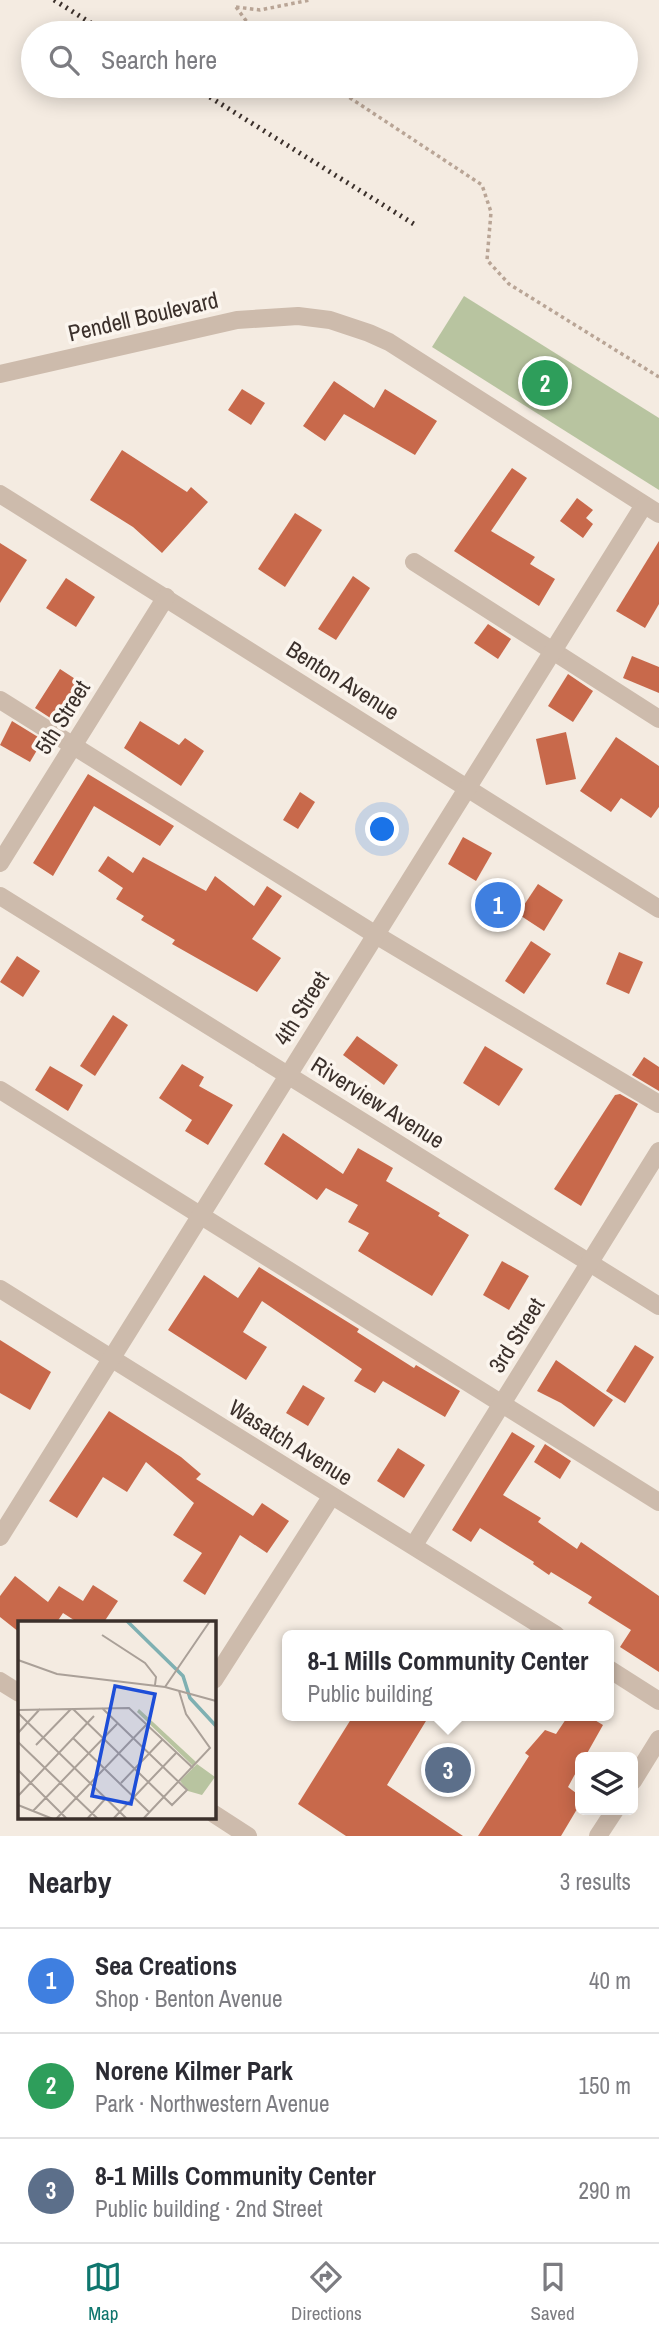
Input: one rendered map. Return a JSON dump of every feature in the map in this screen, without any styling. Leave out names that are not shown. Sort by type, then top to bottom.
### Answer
[{"type":"street","name":"Pendell Boulevard","points":[[0,374],[237,320],[298,316],[330,320],[389,342],[652,510]]},
{"type":"street","name":"Benton Avenue","points":[[0,494],[659,909]]},
{"type":"street","name":"4th Street","points":[[0,1537],[552,653],[652,510]]},
{"type":"street","points":[[414,562],[552,653],[659,719]]},
{"type":"street","name":"5th Street","points":[[0,863],[166,597]]},
{"type":"street","points":[[0,700],[376,935],[659,1104]]},
{"type":"street","name":"Riverview Avenue","points":[[0,896],[659,1306]]},
{"type":"street","points":[[0,1090],[659,1502]]},
{"type":"street","name":"3rd Street","points":[[414,1545],[659,1151]]},
{"type":"street","name":"Wasatch Avenue","points":[[0,1289],[548,1630]]},
{"type":"street","points":[[215,1678],[331,1497]]},
{"type":"street","points":[[614,1672],[659,1701]]},
{"type":"street","points":[[0,1681],[18,1692]]},
{"type":"street","points":[[638,1773],[659,1739]]},
{"type":"street","points":[[215,1815],[240,1834]]},
{"type":"street","points":[[598,1836],[612,1815]]},
{"type":"path","points":[[246,21],[236,7],[260,10],[310,0]]},
{"type":"path","points":[[350,98],[482,185],[491,212],[486,260],[509,284],[659,377]]},
{"type":"green space","points":[[464,296],[659,418],[659,490],[432,347]]},
{"type":"building","points":[[334,381],[374,408],[385,389],[437,421],[415,455],[344,414],[325,441],[303,426]]},
{"type":"building","points":[[242,389],[265,403],[251,425],[228,410]]},
{"type":"building","points":[[122,450],[187,492],[191,487],[208,502],[162,553],[133,527],[90,500]]},
{"type":"building","points":[[512,468],[527,478],[491,531],[535,557],[530,564],[555,579],[539,606],[454,551]]},
{"type":"building","points":[[577,498],[593,510],[586,518],[593,524],[583,538],[560,521]]},
{"type":"building","points":[[295,513],[322,530],[285,587],[258,569]]},
{"type":"building","points":[[659,541],[659,604],[645,628],[616,611]]},
{"type":"building","points":[[0,543],[27,560],[0,603]]},
{"type":"building","points":[[353,576],[370,588],[336,640],[318,629]]},
{"type":"building","points":[[66,578],[95,597],[76,627],[46,608]]},
{"type":"building","points":[[488,624],[511,639],[498,659],[474,643]]},
{"type":"building","points":[[632,656],[659,667],[659,693],[623,678]]},
{"type":"building","points":[[60,669],[86,686],[63,722],[57,718],[55,721],[35,708]]},
{"type":"building","points":[[568,674],[593,691],[573,722],[548,706]]},
{"type":"building","points":[[12,721],[43,740],[30,762],[0,745]]},
{"type":"building","points":[[140,721],[179,745],[185,738],[204,751],[181,786],[124,748]]},
{"type":"building","points":[[566,732],[576,779],[546,785],[536,739]]},
{"type":"building","points":[[616,737],[659,766],[659,807],[651,818],[621,798],[611,812],[580,791]]},
{"type":"building","points":[[88,774],[174,826],[160,846],[94,806],[53,876],[33,863]]},
{"type":"building","points":[[300,792],[315,802],[298,829],[283,820]]},
{"type":"building","points":[[463,837],[492,853],[476,881],[448,864]]},
{"type":"building","points":[[108,856],[133,873],[143,857],[206,891],[215,876],[254,906],[267,886],[282,896],[252,939],[281,958],[257,992],[172,944],[175,940],[141,920],[144,916],[116,899],[123,888],[98,871]]},
{"type":"building","points":[[538,884],[563,900],[544,931],[518,914]]},
{"type":"building","points":[[531,941],[551,954],[524,994],[505,981]]},
{"type":"building","points":[[619,952],[643,962],[629,994],[606,984]]},
{"type":"building","points":[[17,956],[40,971],[23,997],[0,982]]},
{"type":"building","points":[[113,1015],[128,1025],[95,1076],[80,1066]]},
{"type":"building","points":[[357,1036],[398,1065],[384,1085],[343,1055]]},
{"type":"building","points":[[485,1046],[523,1069],[499,1106],[463,1083]]},
{"type":"building","points":[[644,1057],[659,1067],[659,1091],[632,1075]]},
{"type":"building","points":[[182,1064],[204,1077],[199,1086],[233,1105],[208,1145],[185,1131],[192,1120],[159,1098]]},
{"type":"building","points":[[50,1066],[83,1085],[68,1111],[35,1090]]},
{"type":"building","points":[[620,1094],[638,1104],[581,1206],[554,1189],[615,1095]]},
{"type":"building","points":[[283,1133],[343,1174],[358,1148],[393,1168],[386,1181],[440,1213],[438,1216],[469,1235],[432,1296],[358,1251],[369,1233],[348,1222],[358,1205],[326,1188],[317,1200],[264,1164]]},
{"type":"building","points":[[502,1261],[529,1276],[509,1310],[483,1295]]},
{"type":"building","points":[[259,1267],[359,1329],[357,1332],[414,1368],[416,1365],[460,1391],[445,1417],[383,1381],[375,1393],[354,1381],[362,1369],[262,1301],[243,1332],[267,1347],[246,1380],[168,1330],[204,1275],[238,1298]]},
{"type":"building","points":[[0,1340],[51,1372],[30,1410],[0,1393]]},
{"type":"building","points":[[635,1345],[654,1357],[625,1403],[606,1391]]},
{"type":"building","points":[[556,1360],[613,1400],[594,1427],[561,1403],[537,1391]]},
{"type":"building","points":[[303,1385],[325,1398],[308,1426],[286,1413]]},
{"type":"building","points":[[109,1411],[181,1457],[201,1474],[196,1479],[253,1516],[262,1503],[289,1521],[267,1553],[240,1535],[205,1595],[183,1581],[202,1553],[173,1535],[194,1503],[146,1462],[127,1492],[103,1477],[77,1518],[49,1501]]},
{"type":"building","points":[[512,1432],[535,1446],[503,1495],[541,1518],[538,1522],[577,1549],[581,1542],[659,1596],[659,1672],[620,1647],[631,1630],[588,1603],[592,1597],[551,1572],[549,1575],[533,1564],[534,1562],[480,1528],[471,1542],[452,1530]]},
{"type":"building","points":[[545,1444],[571,1461],[560,1479],[534,1462]]},
{"type":"building","points":[[398,1448],[425,1465],[404,1498],[377,1481]]},
{"type":"building","points":[[15,1576],[48,1602],[59,1586],[83,1601],[93,1585],[118,1601],[105,1621],[75,1621],[63,1613],[58,1621],[18,1621],[18,1631],[0,1617],[0,1596]]},
{"type":"building","points":[[350,1721],[426,1721],[387,1785],[463,1836],[346,1836],[298,1804]]},
{"type":"building","points":[[565,1721],[596,1721],[603,1725],[588,1752],[575,1752],[575,1774],[568,1787],[575,1792],[575,1812],[561,1836],[478,1836],[529,1756],[525,1753],[545,1730],[556,1734]]},
{"type":"railway","points":[[54,0],[88,21]]},
{"type":"railway","points":[[211,98],[417,226]]},
{"type":"place","name":"Norene Kilmer Park","points":[[545,383]]},
{"type":"place","name":"Sea Creations","points":[[498,905]]},
{"type":"place","name":"8-1 Mills Community Center","points":[[448,1770]]}]
